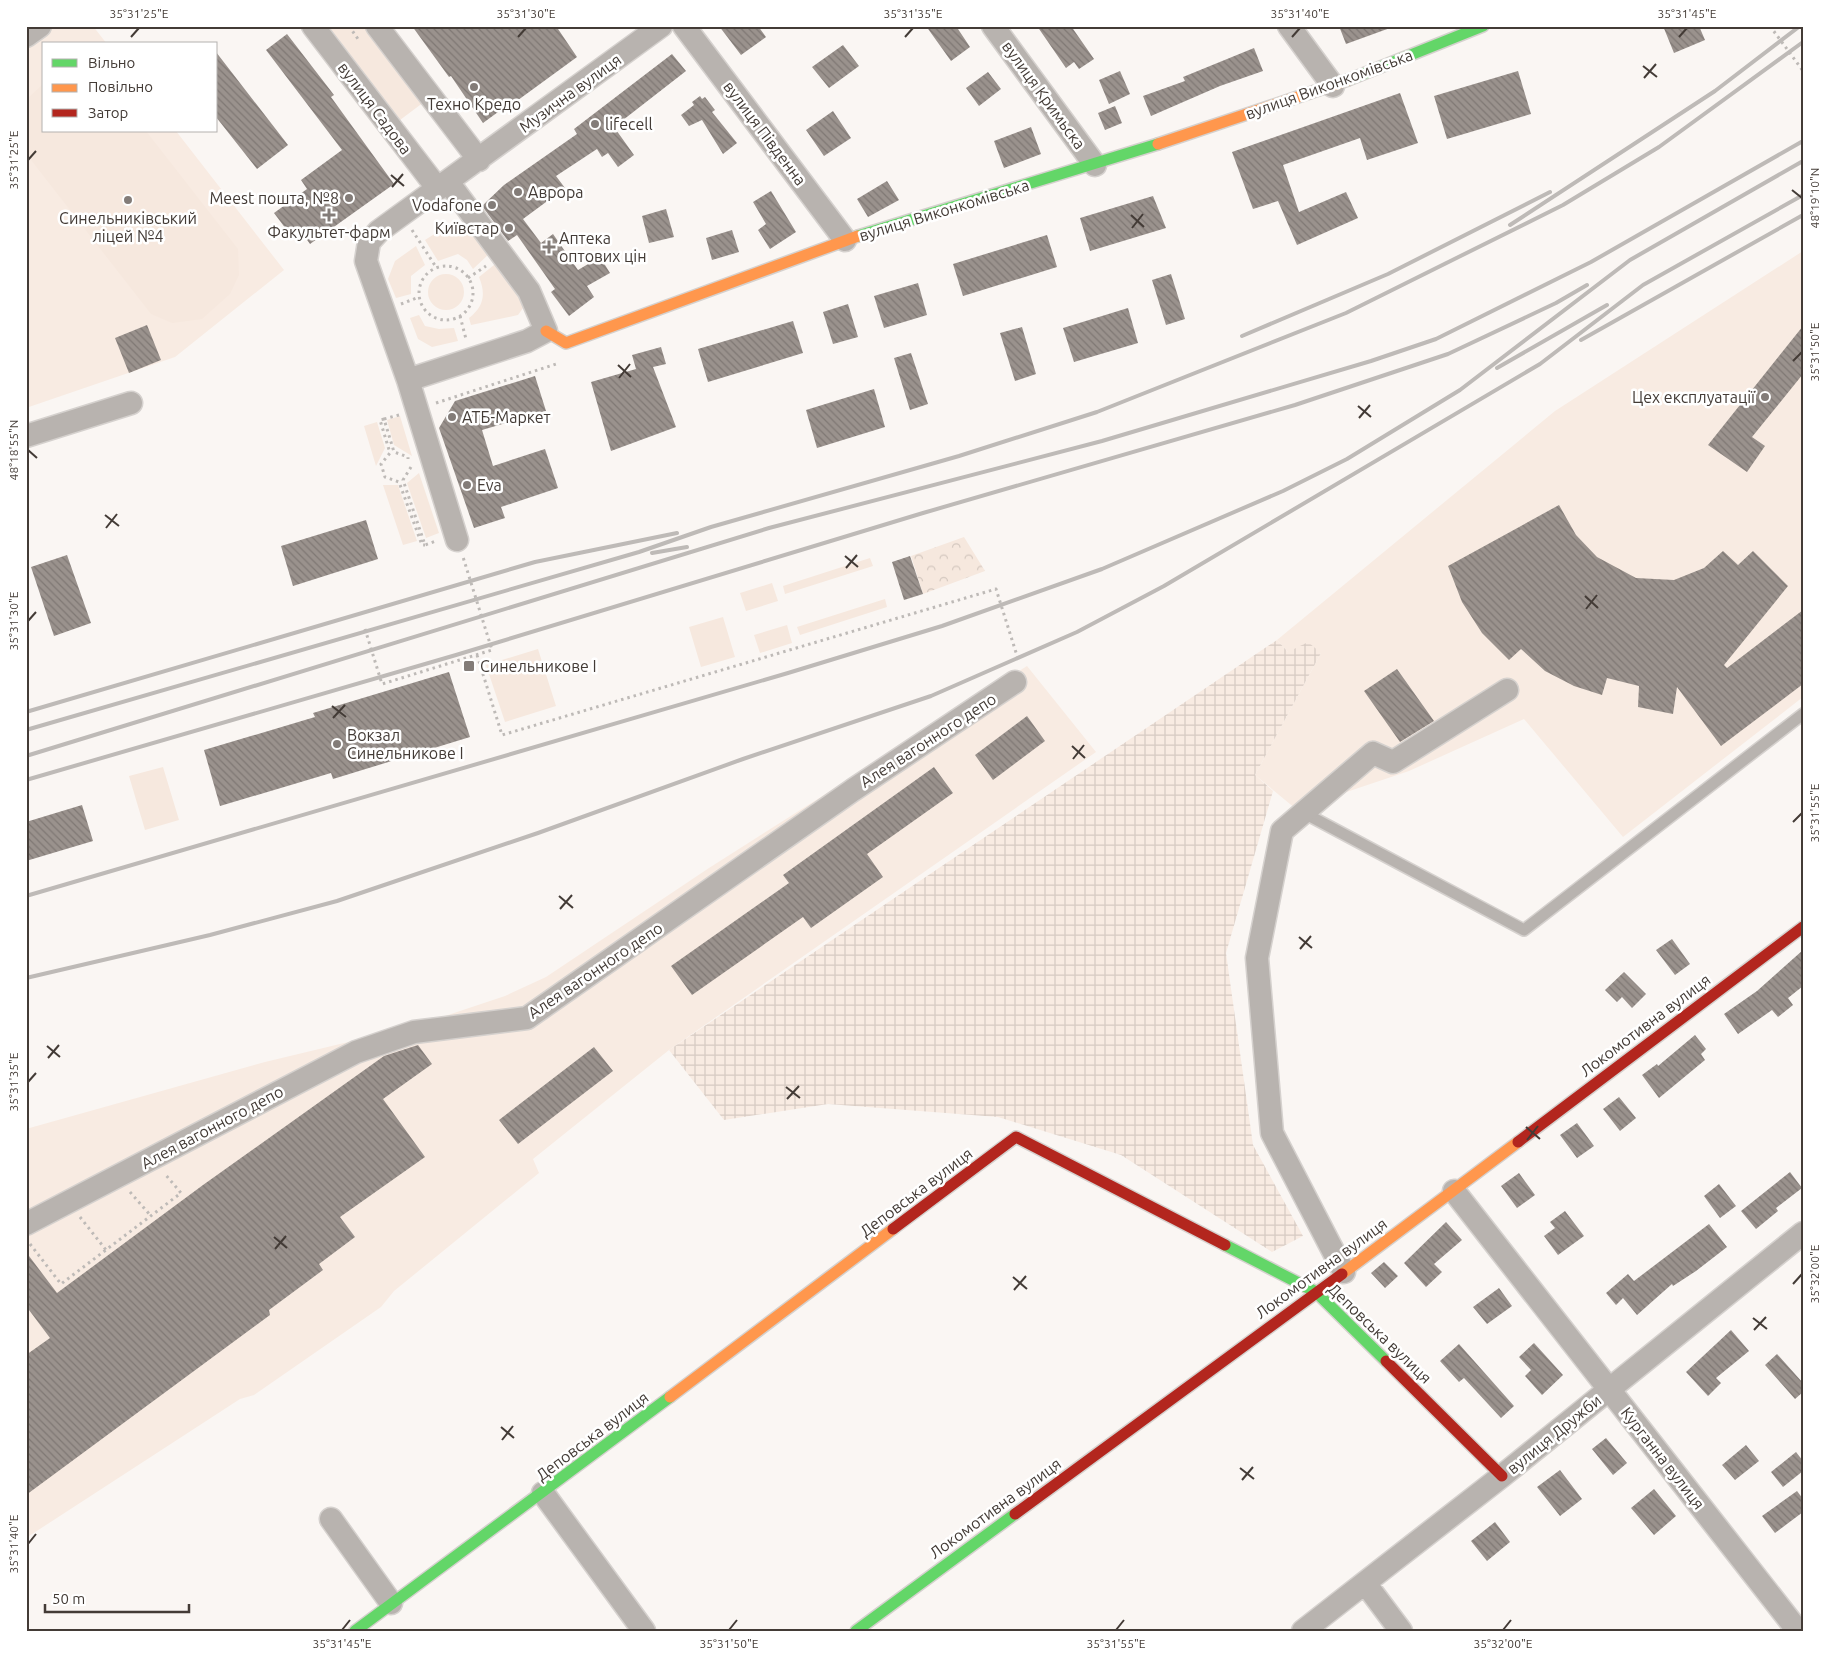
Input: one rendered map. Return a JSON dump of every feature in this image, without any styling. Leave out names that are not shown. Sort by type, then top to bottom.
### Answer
[{"type":"street","points":[[26,36],[40,26]]},
{"type":"street","name":"вулиця Садова","points":[[313,26],[530,291],[546,332]]},
{"type":"street","points":[[378,26],[479,160]]},
{"type":"street","name":"Музична вулиця","points":[[456,537],[408,380],[366,261],[369,242],[379,231],[402,214],[662,26]]},
{"type":"street","name":"вулиця Південна","points":[[684,26],[845,240]]},
{"type":"street","name":"вулиця Кримьска","points":[[993,26],[1095,164]]},
{"type":"street","points":[[1289,26],[1332,86]]},
{"type":"street","name":"вулиця Виконкомівська","points":[[566,343],[845,240],[1095,164],[1332,86],[1483,26]]},
{"type":"street","points":[[408,380],[546,332],[566,343]]},
{"type":"street","points":[[26,436],[131,403]]},
{"type":"street","name":"Алея вагонного депо","points":[[26,1224],[356,1052],[414,1032],[528,1018],[853,790],[1015,682]]},
{"type":"street","points":[[1344,1272],[1272,1132],[1257,958],[1282,832],[1373,753],[1393,762],[1507,690]]},
{"type":"street","name":"Локомотивна вулиця","points":[[856,1631],[1454,1191],[1803,927]]},
{"type":"street","name":"Деповська вулиця","points":[[355,1631],[391,1602],[543,1493],[1016,1137],[1316,1292],[1502,1476]]},
{"type":"street","name":"Курганна вулиця","points":[[1454,1191],[1798,1631]]},
{"type":"street","name":"вулиця Дружби","points":[[1303,1631],[1502,1476],[1803,1233]]},
{"type":"street","points":[[543,1493],[644,1631]]},
{"type":"street","points":[[331,1519],[391,1602]]},
{"type":"street","points":[[1364,1583],[1401,1631]]},
{"type":"lane","points":[[1304,813],[1524,930],[1803,714]]},
{"type":"path","points":[[1770,26],[1803,71]]},
{"type":"path","points":[[402,214],[436,267]]},
{"type":"path","points":[[436,267],[454,267],[468,278],[473,294],[466,310],[460,316],[452,319],[435,317],[422,306],[419,297],[422,279],[436,267]]},
{"type":"path","points":[[460,316],[471,358]]},
{"type":"path","points":[[424,545],[422,546],[399,482],[385,477],[382,464],[390,453],[380,420],[562,362],[566,343]]},
{"type":"path","points":[[384,419],[394,452],[408,456],[412,469],[403,480],[424,545]]},
{"type":"path","points":[[364,629],[382,684],[492,650],[456,537],[424,545]]},
{"type":"path","points":[[477,655],[502,735],[996,589],[1024,677],[1015,682]]},
{"type":"path","points":[[26,1239],[60,1284],[181,1193],[152,1159]]},
{"type":"path","points":[[117,1177],[151,1216]]},
{"type":"path","points":[[67,1203],[106,1250]]},
{"type":"shaded area","name":"Синельниківський ліцей №4","points":[[54,26],[93,26],[105,42],[42,42],[42,132],[177,132],[284,270],[175,357],[26,408],[26,47]]},
{"type":"shaded area","points":[[1803,251],[1803,697],[1623,837],[1524,719],[1409,771],[1296,809],[1255,775],[1321,653],[1288,652],[1277,640],[1555,411]]},
{"type":"shaded area","points":[[1277,640],[1288,652],[1308,642],[1321,653],[1255,775],[1273,791],[1226,953],[1253,1145],[1303,1236],[1272,1252],[1121,1155],[998,1117],[828,1104],[724,1120],[669,1050]]},
{"type":"shaded area","points":[[1027,666],[1096,752],[669,1050],[533,1159],[539,1173],[394,1291],[381,1307],[254,1395],[240,1399],[26,1538],[26,1129],[265,1062],[415,1026],[505,996],[546,977],[709,868]]},
{"type":"green space","points":[[328,26],[367,26],[424,102],[400,120]]},
{"type":"green space","points":[[42,85],[42,132],[147,132],[238,249],[239,275],[230,294],[202,319],[172,323],[151,314],[31,160],[26,150],[26,100]]},
{"type":"green space","points":[[469,225],[490,253],[473,269],[467,260],[458,254],[438,261],[425,240],[447,226]]},
{"type":"green space","points":[[416,246],[425,265],[411,276],[411,294],[396,298],[388,279],[395,261]]},
{"type":"green space","points":[[499,261],[526,304],[518,315],[471,325],[469,318],[481,304],[483,294],[479,277]]},
{"type":"green space","points":[[446,274],[453,275],[459,279],[463,285],[463,299],[459,305],[453,309],[446,310],[439,309],[433,305],[429,299],[428,292],[429,285],[433,279],[439,275]]},
{"type":"green space","points":[[419,315],[425,326],[439,329],[454,328],[458,341],[432,347],[418,339],[410,318]]},
{"type":"green space","points":[[400,416],[412,456],[394,445],[387,420]]},
{"type":"green space","points":[[377,422],[385,448],[376,466],[364,426]]},
{"type":"green space","points":[[419,473],[439,533],[426,538],[407,483]]},
{"type":"green space","points":[[383,485],[398,485],[417,541],[403,545]]},
{"type":"green space","points":[[964,537],[985,571],[923,594],[911,556]]},
{"type":"green space","points":[[870,558],[873,566],[785,594],[783,586]]},
{"type":"green space","points":[[772,583],[778,601],[746,611],[740,593]]},
{"type":"green space","points":[[885,599],[887,607],[800,635],[797,627]]},
{"type":"green space","points":[[723,617],[735,657],[701,667],[689,627]]},
{"type":"green space","points":[[787,625],[792,643],[760,653],[754,635]]},
{"type":"green space","points":[[538,649],[556,706],[505,722],[486,665]]},
{"type":"green space","points":[[163,767],[179,820],[145,830],[129,776]]},
{"type":"building","points":[[412,26],[556,26],[577,57],[483,123],[451,76],[449,77]]},
{"type":"building","points":[[719,26],[758,26],[766,37],[741,55]]},
{"type":"building","points":[[926,26],[956,26],[970,47],[951,61]]},
{"type":"building","points":[[1037,26],[1071,26],[1094,59],[1079,69],[1074,62],[1066,68]]},
{"type":"building","points":[[1339,26],[1390,26],[1390,28],[1346,44]]},
{"type":"building","points":[[1663,26],[1699,26],[1705,40],[1674,53]]},
{"type":"building","points":[[287,34],[334,95],[331,97],[394,184],[310,244],[298,227],[289,233],[274,213],[307,189],[301,180],[342,150],[266,50]]},
{"type":"building","points":[[843,45],[859,66],[829,88],[812,67]]},
{"type":"building","points":[[1254,48],[1263,71],[1220,86],[1151,116],[1143,96],[1185,81],[1183,77]]},
{"type":"building","points":[[672,54],[686,71],[614,127],[634,155],[618,167],[608,153],[602,157],[597,149],[556,176],[565,188],[523,219],[541,243],[553,234],[578,270],[600,257],[610,273],[587,286],[594,297],[569,316],[551,292],[555,289],[517,235],[508,241],[482,206],[504,185],[577,134],[574,129]]},
{"type":"building","points":[[218,55],[288,145],[257,169],[218,120]]},
{"type":"building","points":[[1120,71],[1130,94],[1109,104],[1099,80]]},
{"type":"building","points":[[1518,71],[1531,114],[1447,139],[1434,96]]},
{"type":"building","points":[[988,72],[1001,89],[979,106],[966,88]]},
{"type":"building","points":[[1400,93],[1418,143],[1367,160],[1360,138],[1283,165],[1299,212],[1346,192],[1358,218],[1297,245],[1278,201],[1253,209],[1232,152]]},
{"type":"building","points":[[700,96],[702,99],[705,97],[715,110],[712,112],[737,143],[723,154],[702,120],[689,126],[681,115],[694,105],[692,102]]},
{"type":"building","points":[[1115,106],[1122,123],[1105,130],[1098,113]]},
{"type":"building","points":[[833,111],[851,138],[824,156],[806,130]]},
{"type":"building","points":[[1031,127],[1041,154],[1004,168],[994,141]]},
{"type":"building","points":[[887,181],[899,200],[868,217],[857,199]]},
{"type":"building","points":[[771,191],[796,232],[770,249],[758,230],[766,224],[753,202]]},
{"type":"building","points":[[1153,196],[1166,228],[1090,251],[1080,218]]},
{"type":"building","points":[[666,209],[674,237],[649,243],[642,216]]},
{"type":"building","points":[[732,230],[739,252],[712,260],[706,238]]},
{"type":"building","points":[[1047,235],[1057,267],[963,296],[953,264]]},
{"type":"building","points":[[1171,274],[1185,319],[1166,325],[1152,280]]},
{"type":"building","points":[[918,283],[927,315],[884,328],[874,296]]},
{"type":"building","points":[[848,304],[858,337],[833,344],[823,312]]},
{"type":"building","points":[[1128,308],[1138,343],[1074,362],[1063,328]]},
{"type":"building","points":[[793,321],[803,353],[708,382],[698,349]]},
{"type":"building","points":[[147,325],[161,360],[129,373],[115,338]]},
{"type":"building","name":"Цех експлуатації","points":[[1803,326],[1803,374],[1752,437],[1765,446],[1747,472],[1708,445]]},
{"type":"building","points":[[1022,327],[1036,374],[1015,381],[1000,333]]},
{"type":"building","points":[[661,347],[666,364],[653,367],[676,427],[611,451],[591,382],[636,369],[632,355]]},
{"type":"building","points":[[911,353],[928,404],[910,410],[894,358]]},
{"type":"building","points":[[535,376],[546,411],[482,430],[493,466],[545,449],[558,488],[501,507],[505,518],[474,528],[439,428],[455,401]]},
{"type":"building","points":[[874,389],[885,427],[817,448],[806,410]]},
{"type":"building","points":[[1559,505],[1576,535],[1597,557],[1636,578],[1674,580],[1704,568],[1723,551],[1738,565],[1753,551],[1788,586],[1724,665],[1727,668],[1803,610],[1803,684],[1721,746],[1677,687],[1673,714],[1638,707],[1639,686],[1607,678],[1602,695],[1574,686],[1545,671],[1521,649],[1509,660],[1482,633],[1462,602],[1448,566]]},
{"type":"building","points":[[366,520],[378,559],[293,586],[281,546]]},
{"type":"building","points":[[67,555],[91,623],[54,636],[31,567]]},
{"type":"building","points":[[910,556],[923,594],[904,600],[892,562]]},
{"type":"building","points":[[1397,669],[1434,721],[1400,742],[1364,691]]},
{"type":"building","name":"Вокзал Синельникове І","points":[[449,672],[470,737],[333,779],[331,773],[220,806],[204,750],[315,717],[313,713]]},
{"type":"building","points":[[1027,716],[1045,741],[993,780],[975,755]]},
{"type":"building","points":[[934,767],[953,793],[867,854],[883,877],[811,928],[803,917],[692,995],[671,966],[789,883],[783,875]]},
{"type":"building","points":[[82,805],[93,841],[26,861],[26,822]]},
{"type":"building","points":[[1672,939],[1690,964],[1675,975],[1656,950]]},
{"type":"building","points":[[1803,950],[1803,986],[1788,998],[1793,1005],[1778,1017],[1772,1010],[1738,1034],[1724,1014],[1757,991]]},
{"type":"building","points":[[1624,972],[1646,994],[1632,1008],[1622,997],[1617,1002],[1605,990]]},
{"type":"building","points":[[1695,1035],[1706,1049],[1701,1054],[1705,1060],[1659,1098],[1642,1075],[1657,1064],[1658,1066]]},
{"type":"building","points":[[418,1045],[432,1064],[383,1099],[425,1157],[340,1217],[355,1237],[319,1264],[323,1270],[269,1310],[270,1315],[26,1495],[26,1355],[50,1338],[26,1306],[26,1252],[57,1293],[203,1185],[384,1056]]},
{"type":"building","points":[[594,1047],[613,1071],[518,1144],[499,1120]]},
{"type":"building","points":[[1619,1097],[1636,1118],[1620,1131],[1603,1109]]},
{"type":"building","points":[[1577,1123],[1594,1146],[1577,1158],[1560,1135]]},
{"type":"building","points":[[1790,1172],[1802,1188],[1776,1208],[1778,1211],[1756,1229],[1741,1211]]},
{"type":"building","points":[[1519,1173],[1535,1195],[1517,1208],[1501,1186]]},
{"type":"building","points":[[1719,1184],[1736,1206],[1720,1218],[1704,1196]]},
{"type":"building","points":[[1565,1211],[1584,1236],[1558,1255],[1544,1236],[1555,1228],[1550,1222]]},
{"type":"building","points":[[1446,1222],[1462,1240],[1434,1264],[1442,1272],[1426,1287],[1404,1263]]},
{"type":"building","points":[[1709,1224],[1727,1247],[1696,1271],[1673,1286],[1672,1284],[1637,1315],[1623,1298],[1616,1305],[1606,1293],[1628,1274],[1634,1281]]},
{"type":"building","points":[[1384,1262],[1398,1276],[1385,1288],[1371,1273]]},
{"type":"building","points":[[1499,1288],[1512,1306],[1487,1324],[1473,1307]]},
{"type":"building","points":[[1731,1330],[1749,1351],[1716,1378],[1721,1383],[1708,1396],[1686,1372]]},
{"type":"building","points":[[1534,1343],[1563,1375],[1542,1395],[1525,1376],[1531,1370],[1519,1357]]},
{"type":"building","points":[[1459,1344],[1514,1406],[1501,1418],[1464,1378],[1459,1382],[1440,1361]]},
{"type":"building","points":[[1777,1354],[1803,1383],[1803,1392],[1795,1399],[1765,1365]]},
{"type":"building","points":[[1606,1438],[1627,1463],[1613,1475],[1592,1449]]},
{"type":"building","points":[[1746,1445],[1759,1461],[1735,1480],[1722,1465]]},
{"type":"building","points":[[1796,1452],[1803,1461],[1803,1471],[1783,1487],[1771,1472]]},
{"type":"building","points":[[1560,1470],[1582,1499],[1560,1516],[1537,1487]]},
{"type":"building","points":[[1654,1489],[1676,1516],[1654,1535],[1631,1508]]},
{"type":"building","points":[[1797,1491],[1803,1499],[1803,1512],[1775,1533],[1762,1516]]},
{"type":"building","points":[[1495,1522],[1510,1542],[1487,1561],[1471,1541]]},
{"type":"railway","points":[[1510,225],[1715,91],[1800,26]]},
{"type":"railway","points":[[26,730],[639,552],[711,527],[959,456],[1097,412],[1346,313],[1563,205],[1659,147],[1803,42]]},
{"type":"railway","points":[[26,756],[769,528],[1102,441],[1371,361],[1436,339],[1591,262],[1803,141]]},
{"type":"railway","points":[[26,896],[788,673],[942,626],[1102,569],[1283,491],[1347,459],[1460,390],[1630,260],[1803,161]]},
{"type":"railway","points":[[1242,336],[1388,274],[1550,192]]},
{"type":"railway","points":[[26,978],[210,935],[337,901],[538,833],[743,759],[931,696],[1077,632],[1164,586],[1540,364],[1643,285],[1803,195]]},
{"type":"railway","points":[[1581,340],[1803,215]]},
{"type":"railway","points":[[26,780],[456,655],[923,513],[1295,405],[1448,354],[1556,303],[1587,285]]},
{"type":"railway","points":[[1497,368],[1607,305]]},
{"type":"railway","points":[[26,712],[535,562],[677,533]]},
{"type":"railway","points":[[652,553],[687,547]]},
{"type":"traffic: fast","points":[[1348,80],[1483,26]]},
{"type":"traffic: fast","points":[[858,236],[1158,144]]},
{"type":"traffic: fast","points":[[1225,1245],[1316,1292],[1386,1361]]},
{"type":"traffic: fast","points":[[355,1631],[670,1397]]},
{"type":"traffic: fast","points":[[856,1631],[1015,1514]]},
{"type":"traffic: slow","points":[[1158,144],[1348,80]]},
{"type":"traffic: slow","points":[[546,331],[566,343],[858,236]]},
{"type":"traffic: slow","points":[[1342,1274],[1518,1142]]},
{"type":"traffic: slow","points":[[670,1397],[893,1229]]},
{"type":"traffic: jam","points":[[1518,1142],[1803,927]]},
{"type":"traffic: jam","points":[[893,1229],[1016,1137],[1225,1245]]},
{"type":"traffic: jam","points":[[1015,1514],[1342,1274]]},
{"type":"traffic: jam","points":[[1386,1361],[1502,1476]]},
{"type":"place","name":"Техно Кредо","points":[[474,87]]},
{"type":"place","name":"lifecell","points":[[595,124]]},
{"type":"place","name":"Аврора","points":[[518,192]]},
{"type":"place","name":"Meest пошта, №8","points":[[349,198]]},
{"type":"place","name":"Синельниківський ліцей №4","points":[[128,200]]},
{"type":"place","name":"Vodafone","points":[[492,205]]},
{"type":"place","name":"Факультет-фарм","points":[[329,215]]},
{"type":"place","name":"Київстар","points":[[509,228]]},
{"type":"place","name":"Аптека оптових цін","points":[[549,247]]},
{"type":"place","name":"Цех експлуатації","points":[[1765,397]]},
{"type":"place","name":"АТБ-Маркет","points":[[452,417]]},
{"type":"place","name":"Eva","points":[[467,485]]},
{"type":"place","name":"Синельникове І","points":[[469,666]]},
{"type":"place","name":"Вокзал Синельникове І","points":[[337,744]]}]
